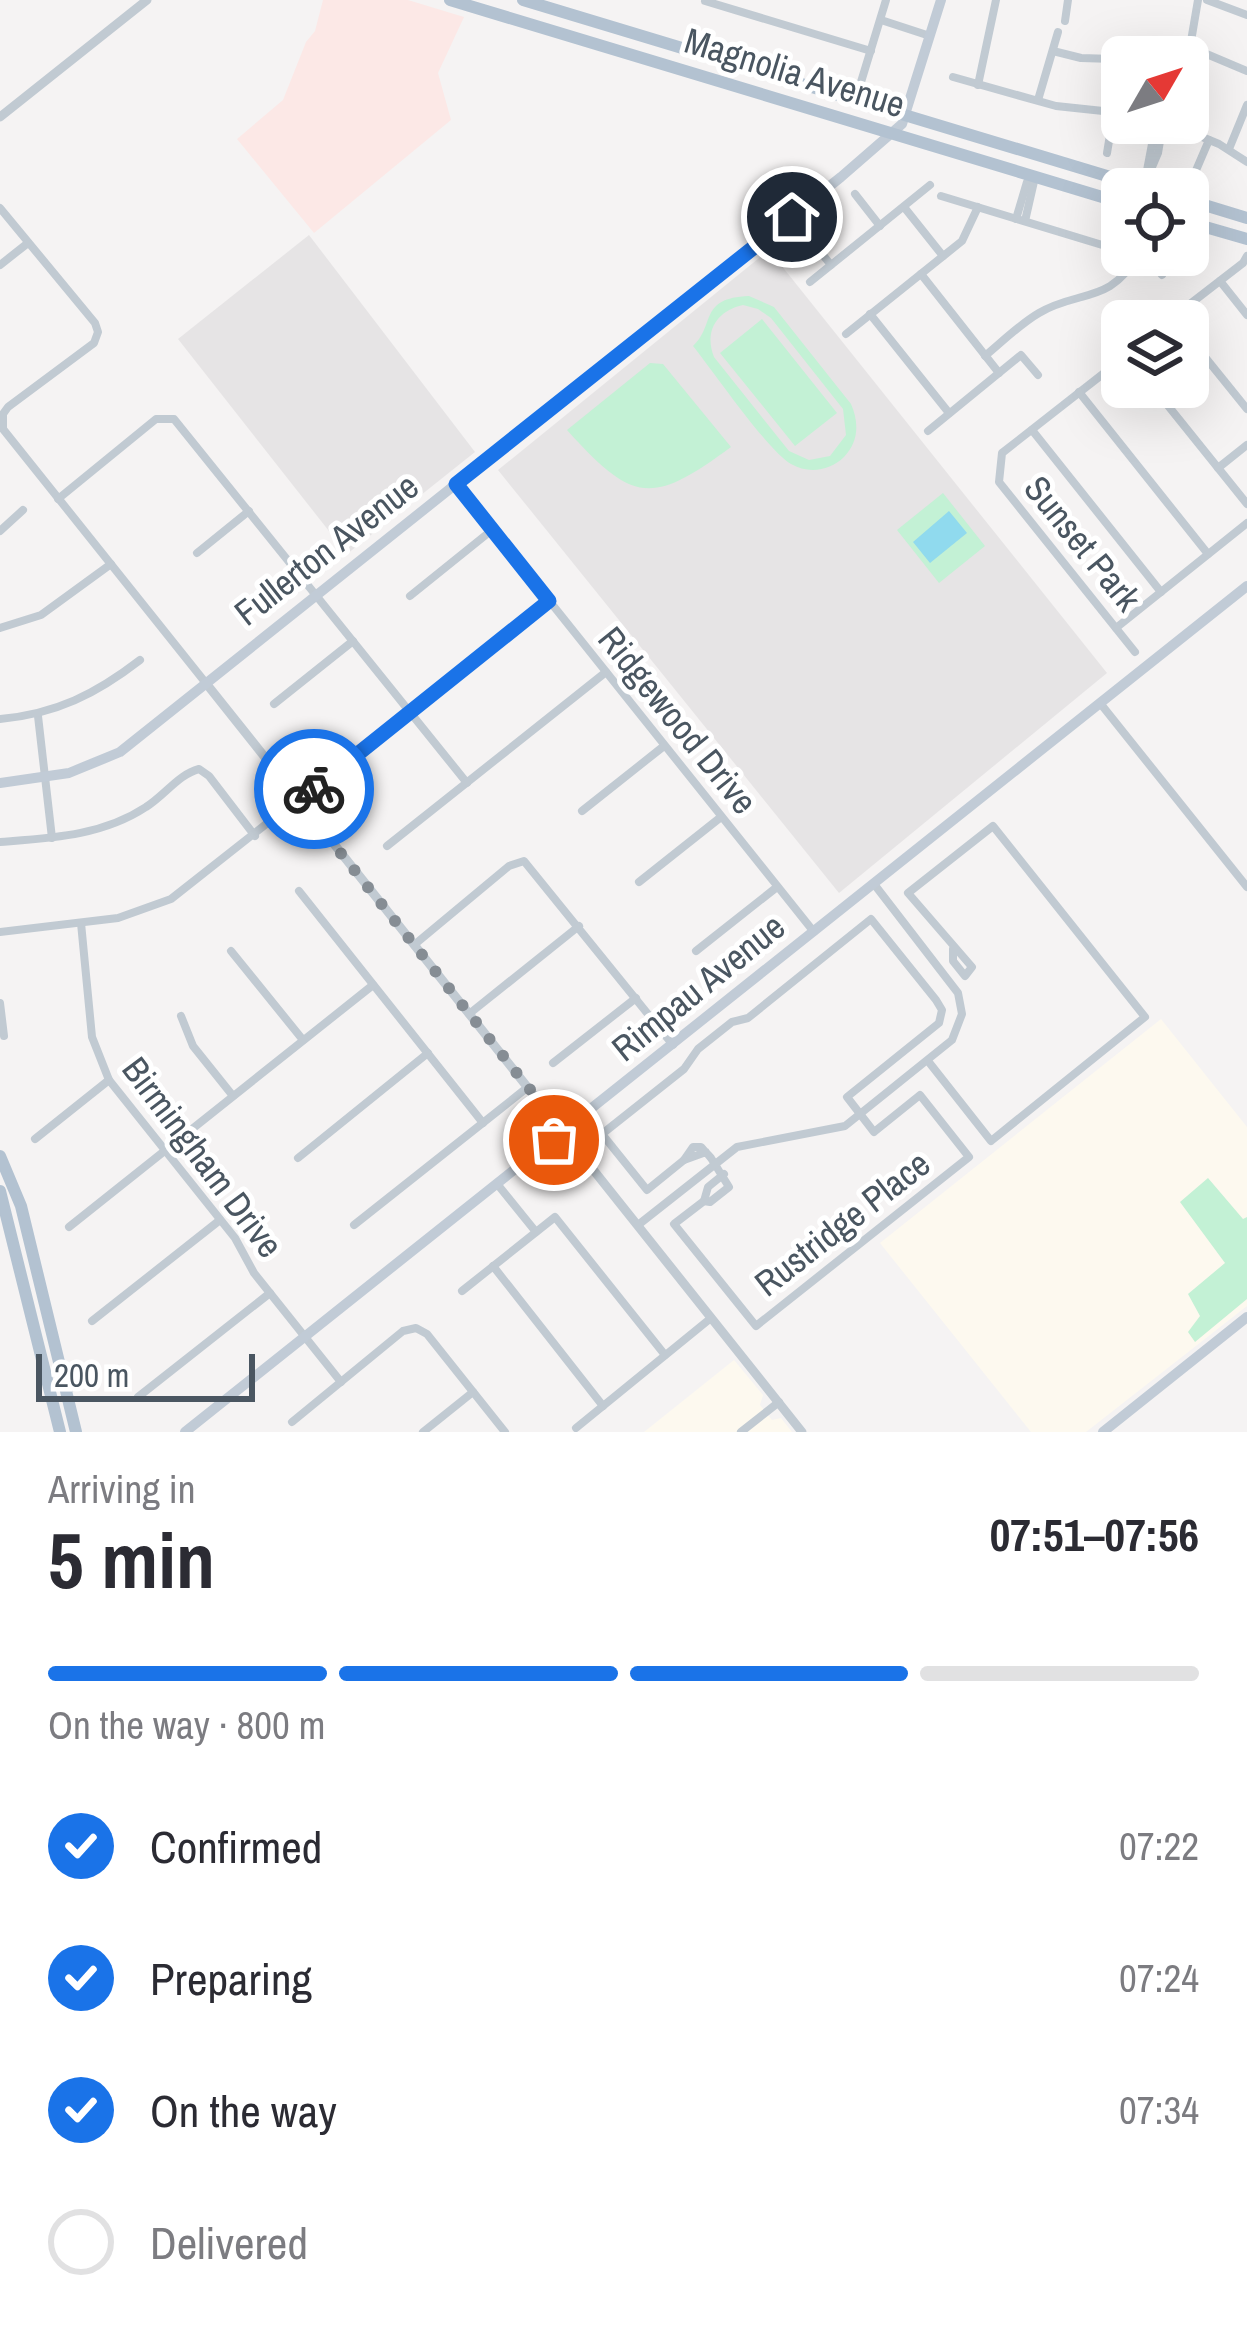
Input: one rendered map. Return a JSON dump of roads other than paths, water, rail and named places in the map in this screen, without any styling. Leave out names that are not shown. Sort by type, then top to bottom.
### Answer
[{"type":"main road","name":"Magnolia Avenue","points":[[450,0],[480,4],[1101,196]]},
{"type":"main road","name":"Magnolia Avenue","points":[[523,0],[1101,174]]},
{"type":"main road","name":"Fullerton Avenue","points":[[0,783],[107,760],[893,133],[907,114],[941,0]]},
{"type":"main road","points":[[753,91],[759,71]]},
{"type":"main road","points":[[1034,175],[1040,154]]},
{"type":"main road","points":[[1209,206],[1247,218]]},
{"type":"main road","points":[[1209,227],[1247,238]]},
{"type":"main road","name":"Rimpau Avenue","points":[[185,1432],[1247,586]]},
{"type":"main road","points":[[0,1156],[21,1206],[76,1432]]},
{"type":"main road","points":[[0,1191],[60,1432]]},
{"type":"main road","points":[[1103,1432],[1247,1317]]},
{"type":"street","points":[[0,117],[147,0]]},
{"type":"street","points":[[861,82],[886,0]]},
{"type":"street","points":[[978,85],[996,0]]},
{"type":"street","points":[[1065,21],[1067,0]]},
{"type":"street","points":[[1247,15],[1203,0],[1190,47],[1247,71]]},
{"type":"street","points":[[705,1],[734,5],[871,51]]},
{"type":"street","points":[[881,20],[930,36]]},
{"type":"street","points":[[1038,100],[1058,32]]},
{"type":"street","points":[[1053,51],[1101,59]]},
{"type":"street","points":[[953,77],[1057,106],[1101,111]]},
{"type":"street","points":[[1228,149],[1247,105]]},
{"type":"street","points":[[1209,140],[1247,162]]},
{"type":"street","points":[[1107,153],[1109,144]]},
{"type":"street","points":[[1020,220],[1036,186],[1034,175]]},
{"type":"street","points":[[810,282],[930,185]]},
{"type":"street","points":[[855,194],[880,226]]},
{"type":"street","points":[[940,196],[1101,245]]},
{"type":"street","points":[[904,207],[943,256]]},
{"type":"street","points":[[846,334],[962,242],[978,207]]},
{"type":"street","points":[[0,208],[98,332],[94,343],[8,407],[2,422],[58,499],[802,1432]]},
{"type":"street","points":[[792,217],[831,265]]},
{"type":"street","points":[[0,265],[28,243]]},
{"type":"street","points":[[1196,300],[1246,261]]},
{"type":"street","points":[[921,274],[999,373]]},
{"type":"street","points":[[985,356],[1041,312],[1096,296],[1120,276]]},
{"type":"street","points":[[1220,280],[1247,315]]},
{"type":"street","points":[[870,314],[949,413]]},
{"type":"street","points":[[928,431],[1021,355],[1038,375]]},
{"type":"street","points":[[1209,361],[1247,409]]},
{"type":"street","points":[[1101,375],[1032,430],[1162,592]]},
{"type":"street","points":[[1079,392],[1208,554]]},
{"type":"street","points":[[1170,408],[1247,504]]},
{"type":"street","points":[[58,499],[156,419],[168,417],[179,423],[467,783]]},
{"type":"street","name":"Sunset Park","points":[[1032,430],[1002,453],[999,482],[1136,652]]},
{"type":"street","points":[[1218,468],[1247,445]]},
{"type":"street","name":"Ridgewood Drive","points":[[456,484],[814,932]]},
{"type":"street","points":[[0,532],[22,510]]},
{"type":"street","points":[[197,553],[249,511]]},
{"type":"street","points":[[1116,628],[1247,523]]},
{"type":"street","points":[[410,596],[492,530]]},
{"type":"street","points":[[0,628],[41,615],[111,564]]},
{"type":"street","points":[[0,932],[155,908],[255,836],[549,601]]},
{"type":"street","points":[[274,704],[353,641]]},
{"type":"street","points":[[0,719],[38,716],[87,697],[140,660]]},
{"type":"street","points":[[387,846],[605,672]]},
{"type":"street","points":[[1100,703],[1247,887]]},
{"type":"street","points":[[38,716],[52,838]]},
{"type":"street","points":[[582,811],[664,746]]},
{"type":"street","points":[[0,842],[87,833],[128,818],[188,772],[199,770],[209,776],[255,836]]},
{"type":"street","points":[[640,882],[721,817]]},
{"type":"street","points":[[928,1060],[991,1141],[1145,1017],[993,826],[908,893],[952,949],[953,962],[965,976],[952,984]]},
{"type":"street","points":[[414,945],[509,866],[524,861],[674,1046]]},
{"type":"street","points":[[638,1225],[737,1148],[836,1131],[946,1047],[958,1028],[962,1006],[952,984],[874,884]]},
{"type":"street","points":[[696,951],[777,887]]},
{"type":"street","points":[[299,891],[483,1123]]},
{"type":"street","name":"Rustridge Place","points":[[872,919],[942,1014],[939,1023],[847,1097],[874,1132],[920,1095],[969,1156],[755,1326],[674,1224],[704,1201],[708,1187],[724,1174],[715,1163],[701,1147],[693,1148],[647,1190],[602,1134],[684,1069],[698,1049],[732,1022],[748,1018],[872,919]]},
{"type":"street","name":"Birmingham Drive","points":[[81,923],[92,1037],[109,1080],[341,1382]]},
{"type":"street","points":[[469,1014],[578,926]]},
{"type":"street","points":[[231,951],[303,1040]]},
{"type":"street","points":[[69,1227],[373,985]]},
{"type":"street","points":[[554,1064],[636,998]]},
{"type":"street","points":[[0,1003],[4,1036]]},
{"type":"street","points":[[181,1016],[193,1046],[233,1096]]},
{"type":"street","points":[[298,1158],[428,1053]]},
{"type":"street","points":[[35,1138],[109,1080]]},
{"type":"street","points":[[354,1226],[528,1087]]},
{"type":"street","points":[[498,1185],[536,1232]]},
{"type":"street","points":[[462,1291],[555,1217],[665,1355]]},
{"type":"street","points":[[92,1321],[220,1220]]},
{"type":"street","points":[[493,1266],[604,1406]]},
{"type":"street","points":[[138,1397],[270,1293]]},
{"type":"street","points":[[576,1428],[711,1318]]},
{"type":"street","points":[[292,1423],[403,1331],[416,1328],[427,1334],[505,1432]]},
{"type":"street","points":[[423,1432],[473,1392]]},
{"type":"street","points":[[742,1432],[778,1402]]},
{"type":"water","points":[[949,511],[967,533],[930,563],[913,542]]}]
